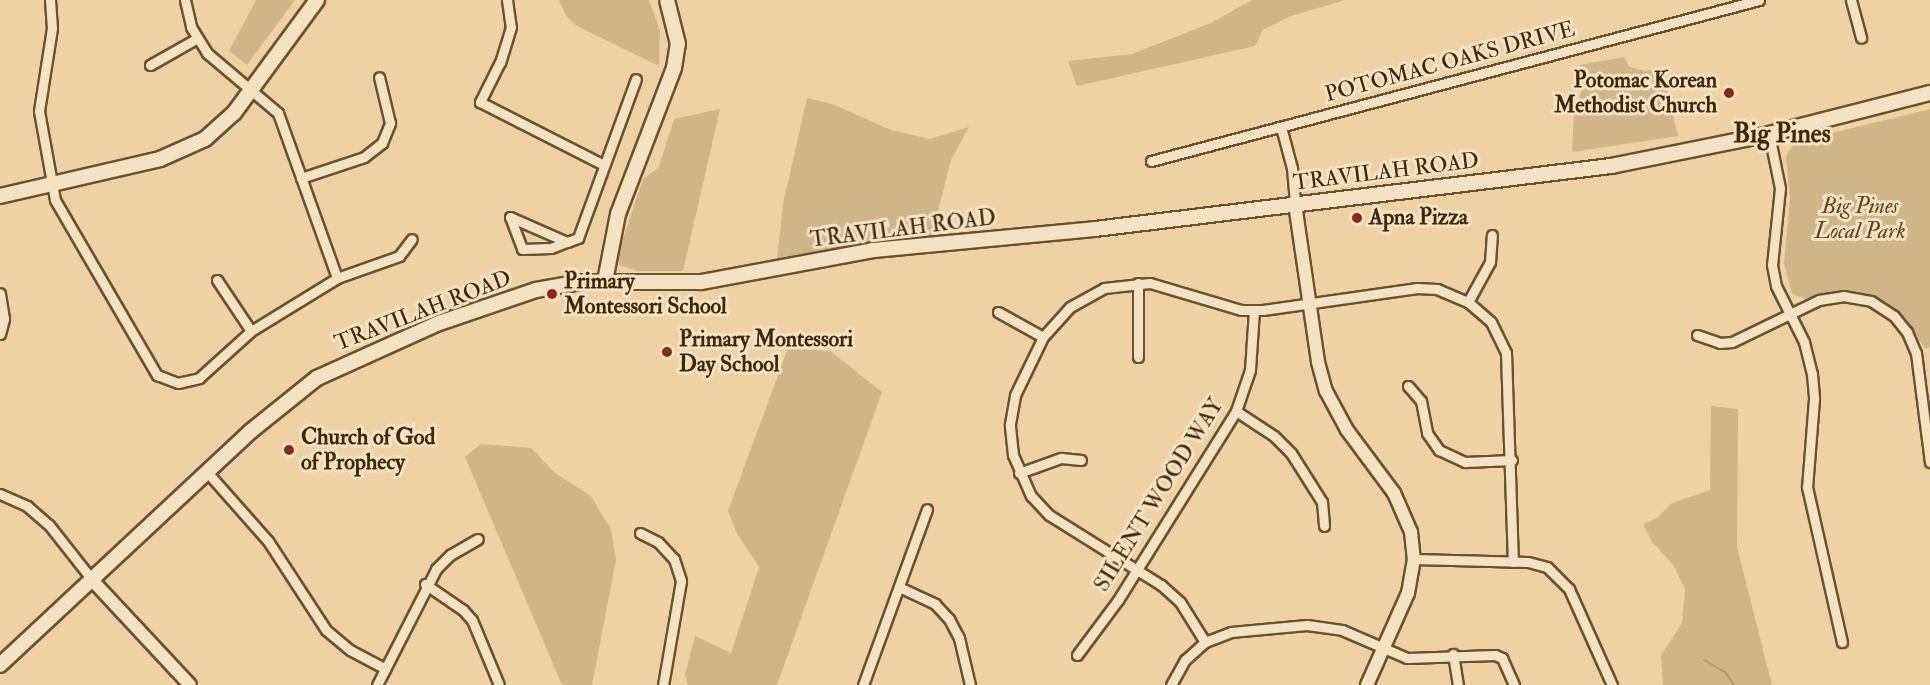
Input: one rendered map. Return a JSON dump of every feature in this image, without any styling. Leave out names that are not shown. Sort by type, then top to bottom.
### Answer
[{"type":"main road","points":[[0,196],[50,182],[160,159],[193,147],[225,123],[252,90],[317,0]]},
{"type":"main road","points":[[604,281],[618,214],[674,68],[678,44],[667,0]]},
{"type":"main road","name":"TRAVILAH ROAD","points":[[0,665],[93,581],[207,472],[297,392],[350,360],[536,290],[604,281],[701,282],[873,250],[1095,229],[1611,166],[1769,134],[1930,93]]},
{"type":"street","points":[[50,0],[52,28],[39,111],[50,182],[59,210],[157,375],[178,384],[199,378],[251,331],[337,278],[399,255],[412,239]]},
{"type":"street","points":[[185,0],[196,39],[216,63],[278,113],[337,278]]},
{"type":"street","points":[[507,0],[511,27],[500,62],[480,102],[604,165]]},
{"type":"street","name":"POTOMAC OAKS DRIVE","points":[[1150,161],[1759,0]]},
{"type":"street","points":[[1851,0],[1861,38]]},
{"type":"street","points":[[150,65],[196,39]]},
{"type":"street","points":[[301,178],[364,157],[382,143],[390,123],[380,77]]},
{"type":"street","points":[[567,242],[510,217],[522,249],[551,248],[578,238],[636,79]]},
{"type":"street","points":[[1281,127],[1292,168],[1309,303],[1326,391],[1347,430],[1401,505],[1411,532],[1414,559],[1408,593],[1367,685]]},
{"type":"street","points":[[1769,134],[1780,188],[1772,265],[1790,315],[1804,342],[1812,374],[1814,399],[1807,487],[1842,642]]},
{"type":"street","points":[[1468,302],[1490,262],[1492,235]]},
{"type":"street","points":[[217,280],[251,331]]},
{"type":"street","points":[[1138,283],[1138,357]]},
{"type":"street","points":[[1205,642],[1180,602],[1136,570],[1049,515],[1031,496],[1019,474],[1010,438],[1011,411],[1021,380],[1043,337],[1080,299],[1104,288],[1138,283],[1164,286],[1220,306],[1254,310],[1417,288],[1437,289],[1468,302],[1491,322],[1506,353],[1512,460],[1513,562]]},
{"type":"street","points":[[0,293],[4,319],[0,334]]},
{"type":"street","points":[[1697,335],[1719,343],[1732,342],[1819,300],[1843,296],[1871,301],[1894,316],[1907,332],[1916,353],[1928,426],[1930,462]]},
{"type":"street","name":"SILENT WOOD WAY","points":[[1077,655],[1136,570],[1236,411],[1250,370],[1254,310]]},
{"type":"street","points":[[998,312],[1043,337]]},
{"type":"street","points":[[1408,386],[1421,402],[1427,433],[1439,450],[1465,462],[1512,460]]},
{"type":"street","points":[[1236,411],[1274,436],[1291,453],[1322,502],[1324,526]]},
{"type":"street","points":[[1019,474],[1061,458],[1082,460]]},
{"type":"street","points":[[207,472],[268,541],[326,630],[350,650],[385,669]]},
{"type":"street","points":[[0,494],[27,506],[49,525],[93,581],[190,685]]},
{"type":"street","points":[[863,685],[927,509]]},
{"type":"street","points":[[640,533],[658,542],[674,559],[681,581],[663,685]]},
{"type":"street","points":[[377,685],[425,584],[450,555],[478,539]]},
{"type":"street","points":[[1414,559],[1513,562],[1547,567],[1563,580],[1612,685]]},
{"type":"street","points":[[425,584],[464,610],[472,620],[499,685]]},
{"type":"street","points":[[899,587],[934,604],[949,619],[959,638],[970,685]]},
{"type":"street","points":[[1172,685],[1185,660],[1205,642],[1230,632],[1307,625],[1342,630],[1407,658],[1453,654],[1495,655],[1502,658],[1514,685]]},
{"type":"street","points":[[1453,654],[1458,685]]},
{"type":"green space","points":[[256,0],[295,0],[247,65],[229,51]]},
{"type":"green space","points":[[559,0],[649,0],[660,31],[659,66],[577,26],[566,16]]},
{"type":"green space","points":[[1252,0],[1345,0],[1291,16],[1263,30],[1255,46],[1077,86],[1068,61],[1132,54],[1211,23]]},
{"type":"green space","points":[[1624,57],[1629,67],[1646,71],[1661,67],[1678,136],[1572,152],[1574,111],[1581,92],[1580,65]]},
{"type":"green space","points":[[807,98],[832,104],[891,130],[930,139],[969,127],[951,160],[929,246],[776,268],[783,204]]},
{"type":"green space","points":[[720,109],[683,271],[637,271],[619,265],[619,251],[643,179],[659,167],[674,119]]},
{"type":"green space","name":"Big Pines Local Park","points":[[1930,109],[1930,347],[1925,349],[1905,317],[1876,297],[1844,290],[1806,299],[1792,294],[1784,263],[1790,199],[1786,156],[1795,142]]},
{"type":"green space","points":[[788,348],[830,351],[882,392],[777,685],[688,685],[685,675],[695,636],[731,653],[759,567],[737,534],[728,511]]},
{"type":"green space","points":[[1711,406],[1738,409],[1737,547],[1772,685],[1663,685],[1661,655],[1682,623],[1685,589],[1673,564],[1652,542],[1643,524],[1657,518],[1672,503],[1710,490]]},
{"type":"green space","points":[[481,444],[531,448],[555,473],[591,496],[611,529],[616,560],[592,685],[562,685],[465,457]]},
{"type":"waterway","points":[[1704,660],[1725,672],[1734,685]]},
{"type":"place","name":"Potomac Korean Methodist Church","points":[[1729,93]]},
{"type":"place","name":"Apna Pizza","points":[[1357,218]]},
{"type":"place","name":"Primary Montessori School","points":[[552,294]]},
{"type":"place","name":"Primary Montessori Day School","points":[[667,352]]},
{"type":"place","name":"Church of God of Prophecy","points":[[289,450]]},
{"type":"district","name":"Big Pines","points":[[1782,135]]}]
